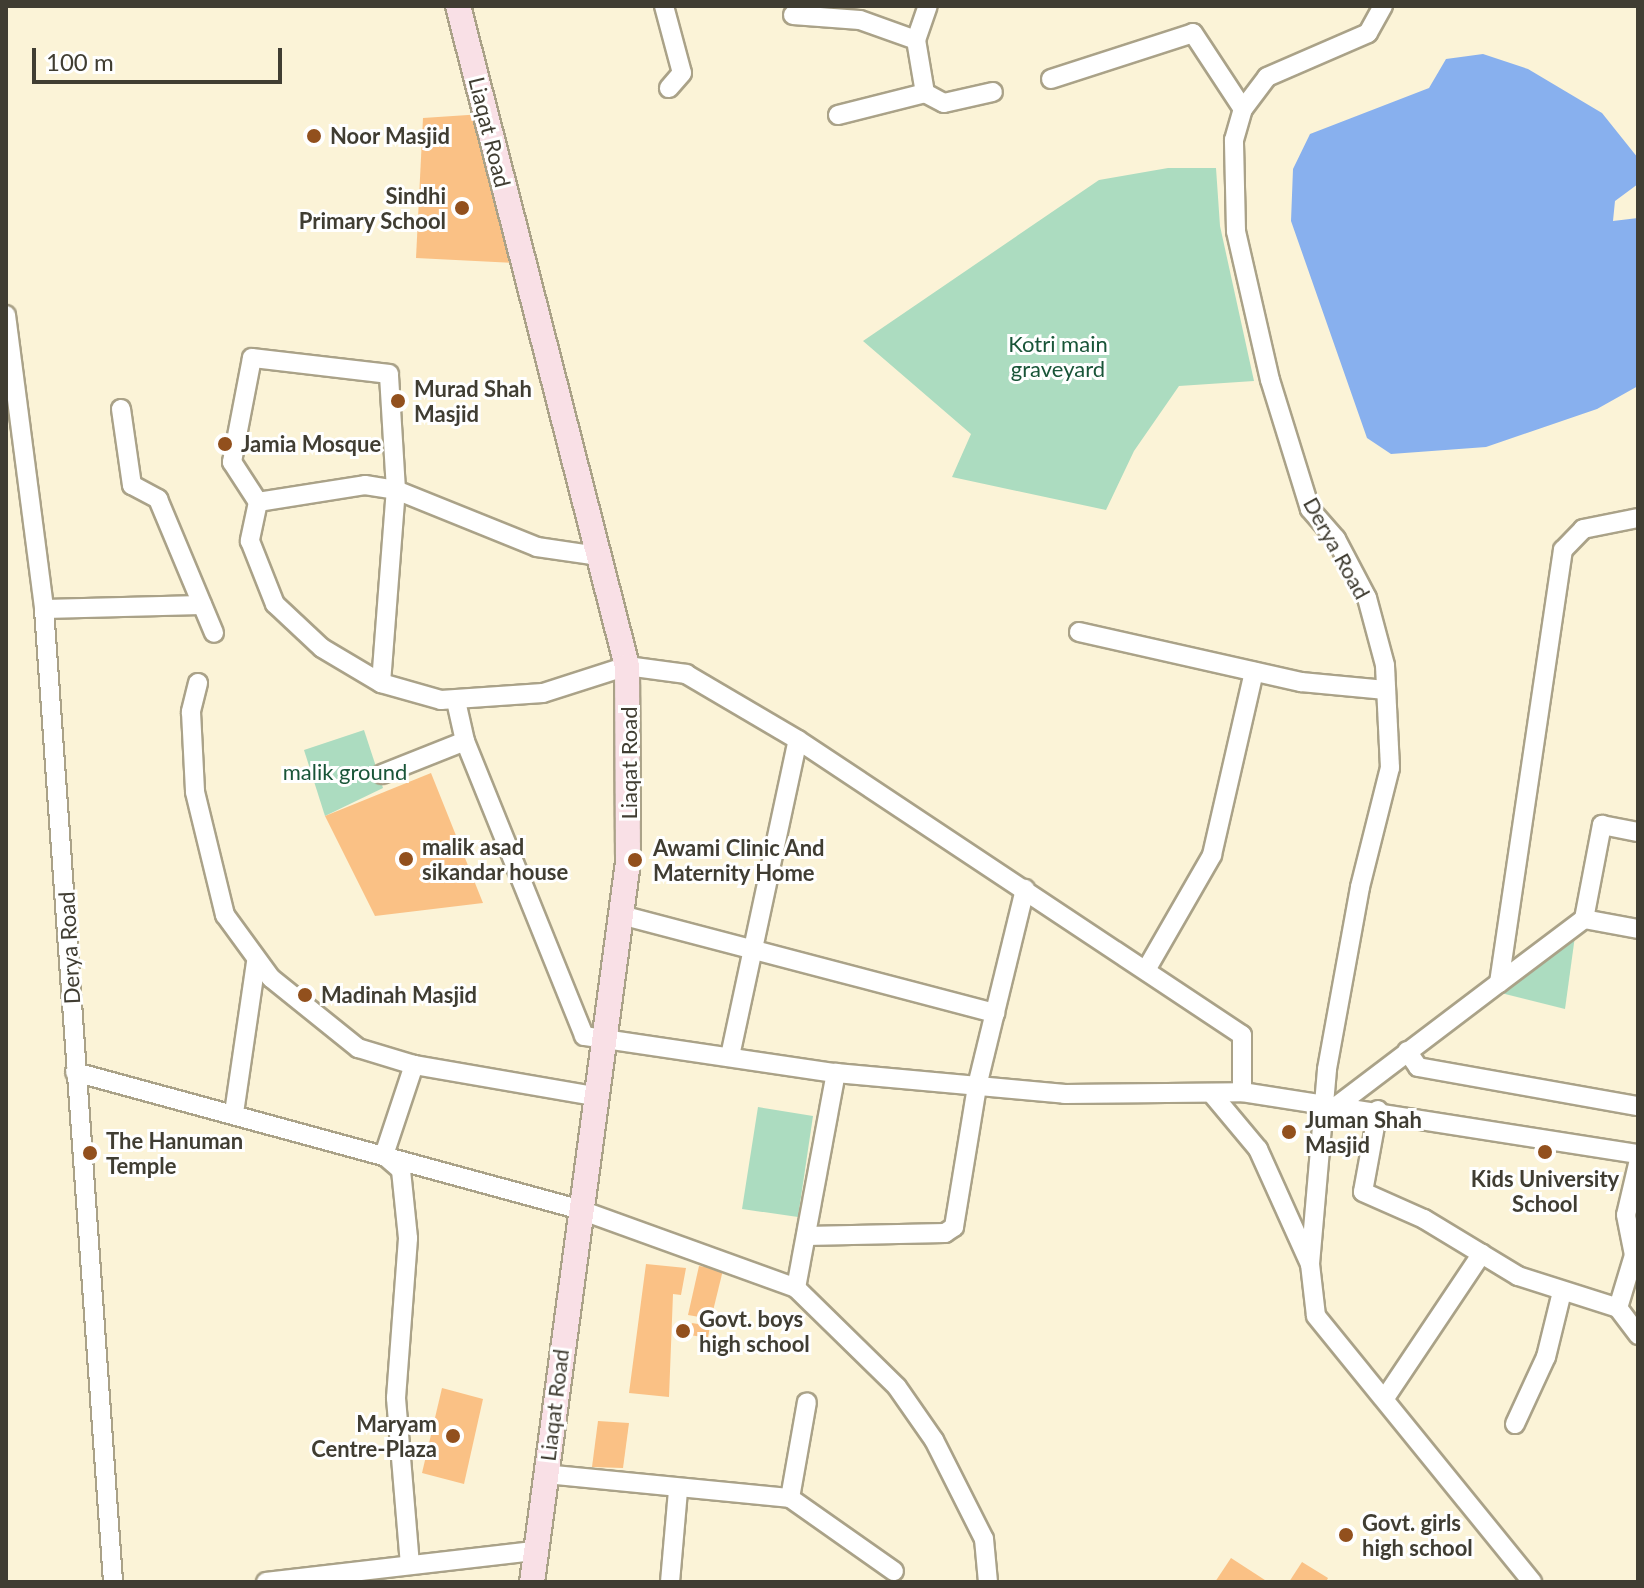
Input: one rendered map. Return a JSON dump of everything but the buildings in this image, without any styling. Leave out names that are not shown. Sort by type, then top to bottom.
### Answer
[{"type":"street","name":"Liaqat Road","points":[[458,6],[627,666],[629,848],[578,1209],[533,1551],[532,1582]]},
{"type":"street","points":[[664,6],[682,73],[669,88]]},
{"type":"street","points":[[925,93],[916,40],[928,6]]},
{"type":"street","name":"Derya Road","points":[[1310,1264],[1360,887],[1390,768],[1386,690],[1367,598],[1336,539],[1310,509],[1270,380],[1232,201],[1234,140],[1243,109],[1267,77],[1368,33],[1383,6]]},
{"type":"street","points":[[793,15],[860,20],[916,40]]},
{"type":"street","points":[[1051,79],[1193,33],[1243,109]]},
{"type":"street","points":[[838,115],[925,93],[944,103],[993,92]]},
{"type":"street","name":"Derya Road","points":[[6,315],[44,609],[113,1582]]},
{"type":"street","points":[[381,683],[396,490],[389,374],[252,358],[232,462],[258,502],[250,541],[275,604],[322,648],[381,683],[456,701],[571,687],[627,666],[686,674],[798,740],[1242,1035],[1242,1092]]},
{"type":"street","points":[[121,409],[132,485],[158,499],[214,633]]},
{"type":"street","points":[[258,502],[365,485],[396,490],[537,547],[599,556]]},
{"type":"street","points":[[1499,983],[1563,550],[1583,529],[1638,518]]},
{"type":"street","points":[[44,609],[202,605]]},
{"type":"street","points":[[1079,632],[1254,672],[1386,690]]},
{"type":"street","points":[[1146,970],[1212,855],[1254,672]]},
{"type":"street","points":[[198,683],[191,751],[207,852],[225,915],[256,963],[358,1048],[414,1065],[594,1096]]},
{"type":"street","points":[[456,701],[465,741],[584,1036],[603,1035],[836,1073],[977,1086],[1212,1094],[1242,1092],[1378,1110],[1638,1154]]},
{"type":"street","points":[[730,1056],[798,740]]},
{"type":"street","points":[[382,774],[465,741]]},
{"type":"street","points":[[1331,1105],[1584,919],[1602,825],[1638,832]]},
{"type":"street","points":[[806,1236],[950,1231],[977,1086],[1025,889]]},
{"type":"street","points":[[621,915],[753,953],[995,1013]]},
{"type":"street","points":[[1584,919],[1638,929]]},
{"type":"street","points":[[234,1113],[256,963]]},
{"type":"street","points":[[1407,1051],[1418,1067],[1638,1106]]},
{"type":"street","points":[[384,1155],[414,1065]]},
{"type":"street","points":[[75,1072],[578,1209],[796,1288],[897,1387],[934,1440],[984,1539],[988,1582]]},
{"type":"street","points":[[796,1288],[836,1073]]},
{"type":"street","points":[[1212,1094],[1258,1149],[1310,1264],[1316,1316],[1532,1582]]},
{"type":"street","points":[[1378,1110],[1363,1192],[1562,1292],[1618,1308],[1638,1335]]},
{"type":"street","points":[[384,1155],[401,1170],[408,1238],[396,1398],[410,1565]]},
{"type":"street","points":[[1618,1308],[1634,1255],[1626,1215],[1638,1164]]},
{"type":"street","points":[[1385,1398],[1482,1253]]},
{"type":"street","points":[[1515,1424],[1546,1357],[1562,1292]]},
{"type":"street","points":[[790,1498],[807,1402]]},
{"type":"street","points":[[545,1474],[678,1491],[790,1498],[894,1571]]},
{"type":"street","points":[[670,1582],[678,1491]]},
{"type":"street","points":[[266,1582],[533,1551]]},
{"type":"green space","name":"Kotri main graveyard","points":[[1168,168],[1216,168],[1220,226],[1254,381],[1179,386],[1134,451],[1106,510],[952,477],[971,434],[863,341],[1099,180]]},
{"type":"green space","name":"malik ground","points":[[364,730],[383,788],[325,816],[304,750]]},
{"type":"green space","points":[[1575,936],[1565,1009],[1501,993]]},
{"type":"green space","points":[[758,1107],[813,1116],[798,1217],[742,1209]]},
{"type":"water","points":[[1483,54],[1528,69],[1602,113],[1638,158],[1638,184],[1615,201],[1613,221],[1638,218],[1638,386],[1597,409],[1486,447],[1391,454],[1367,438],[1291,221],[1293,169],[1310,134],[1429,88],[1446,59]]},
{"type":"place","name":"Noor Masjid","points":[[314,136]]},
{"type":"place","name":"Sindhi Primary School","points":[[462,208]]},
{"type":"place","name":"Murad Shah Masjid","points":[[398,401]]},
{"type":"place","name":"Jamia Mosque","points":[[225,444]]},
{"type":"place","name":"malik asad sikandar house","points":[[406,859]]},
{"type":"place","name":"Awami Clinic And Maternity Home","points":[[635,860]]},
{"type":"place","name":"Madinah Masjid","points":[[305,995]]},
{"type":"place","name":"Juman Shah Masjid","points":[[1289,1132]]},
{"type":"place","name":"Kids University School","points":[[1545,1152]]},
{"type":"place","name":"The Hanuman Temple","points":[[90,1153]]},
{"type":"place","name":"Govt. boys high school","points":[[683,1331]]},
{"type":"place","name":"Maryam Centre-Plaza","points":[[453,1436]]},
{"type":"place","name":"Govt. girls high school","points":[[1346,1535]]}]
